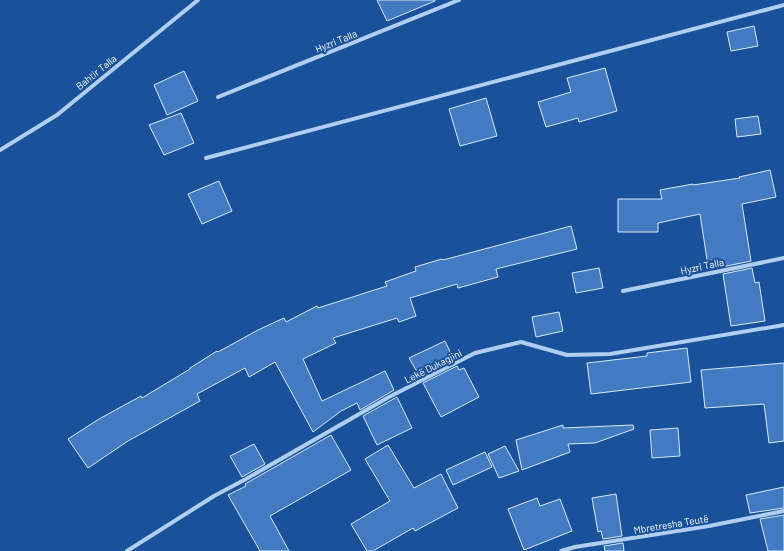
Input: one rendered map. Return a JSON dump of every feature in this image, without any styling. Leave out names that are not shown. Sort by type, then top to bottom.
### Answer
[{"type":"street","name":"Bahtir Talla","points":[[0,150],[57,115],[198,0]]},
{"type":"street","name":"Hyzri Talla","points":[[218,97],[459,0]]},
{"type":"street","points":[[206,158],[784,5]]},
{"type":"street","name":"Hyzri Talla","points":[[623,290],[784,258]]},
{"type":"street","name":"Lekë Dukagjini","points":[[127,551],[214,496],[389,397],[475,353],[521,342],[567,355],[610,354],[784,325]]},
{"type":"street","name":"Mbretresha Teutë","points":[[561,551],[575,547],[709,526],[784,511]]},
{"type":"building","points":[[377,0],[435,0],[435,1],[387,21]]},
{"type":"building","points":[[754,26],[758,46],[731,51],[727,32]]},
{"type":"building","points":[[605,68],[617,111],[579,122],[578,118],[546,127],[538,102],[571,92],[567,78]]},
{"type":"building","points":[[184,71],[198,101],[167,115],[154,85]]},
{"type":"building","points":[[486,98],[497,136],[460,146],[449,109]]},
{"type":"building","points":[[181,113],[194,143],[164,155],[149,125]]},
{"type":"building","points":[[758,116],[761,134],[737,137],[735,119]]},
{"type":"building","points":[[770,170],[776,197],[742,204],[751,261],[722,267],[722,263],[708,266],[700,214],[658,223],[658,232],[618,232],[618,199],[662,199],[660,190],[740,178],[739,177]]},
{"type":"building","points":[[219,181],[232,211],[202,224],[188,194]]},
{"type":"building","points":[[571,226],[577,249],[496,269],[498,277],[458,288],[457,284],[410,298],[416,316],[399,322],[397,318],[333,338],[336,343],[303,359],[322,401],[385,371],[394,390],[360,410],[357,403],[341,411],[313,432],[275,362],[249,377],[245,368],[197,394],[200,401],[128,441],[88,468],[68,439],[99,419],[141,396],[142,398],[217,351],[218,352],[258,330],[284,318],[286,322],[317,306],[318,308],[387,286],[385,282],[416,271],[415,267]]},
{"type":"building","points":[[599,268],[603,288],[576,293],[572,273]]},
{"type":"building","points":[[752,268],[755,283],[759,282],[765,321],[731,326],[723,274]]},
{"type":"building","points":[[559,312],[563,331],[536,337],[532,317]]},
{"type":"building","points":[[445,341],[454,360],[420,377],[409,358]]},
{"type":"building","points":[[687,348],[691,382],[591,394],[587,363],[647,356],[647,353]]},
{"type":"building","points":[[784,363],[784,441],[769,443],[764,404],[705,408],[701,370]]},
{"type":"building","points":[[457,366],[459,370],[464,368],[479,397],[441,417],[423,383]]},
{"type":"building","points":[[397,397],[412,428],[377,445],[363,416]]},
{"type":"building","points":[[563,425],[563,428],[633,425],[634,429],[595,443],[568,444],[570,452],[522,470],[516,440]]},
{"type":"building","points":[[678,428],[680,456],[652,458],[650,430]]},
{"type":"building","points":[[331,435],[351,470],[270,516],[289,551],[260,551],[228,495],[246,486],[245,484]]},
{"type":"building","points":[[254,444],[265,464],[242,477],[230,456]]},
{"type":"building","points":[[388,445],[414,488],[441,474],[458,508],[415,531],[413,528],[373,551],[367,551],[351,524],[390,501],[365,459]]},
{"type":"building","points":[[505,446],[519,471],[499,478],[488,454]]},
{"type":"building","points":[[485,452],[492,467],[453,485],[446,470]]},
{"type":"building","points":[[784,487],[784,508],[750,513],[746,495]]},
{"type":"building","points":[[616,494],[622,536],[603,539],[601,531],[598,532],[592,498]]},
{"type":"building","points":[[537,498],[540,506],[560,499],[572,531],[524,550],[508,509]]},
{"type":"building","points":[[784,515],[784,551],[768,551],[760,519]]},
{"type":"building","points":[[623,543],[624,551],[605,551],[604,546]]}]
